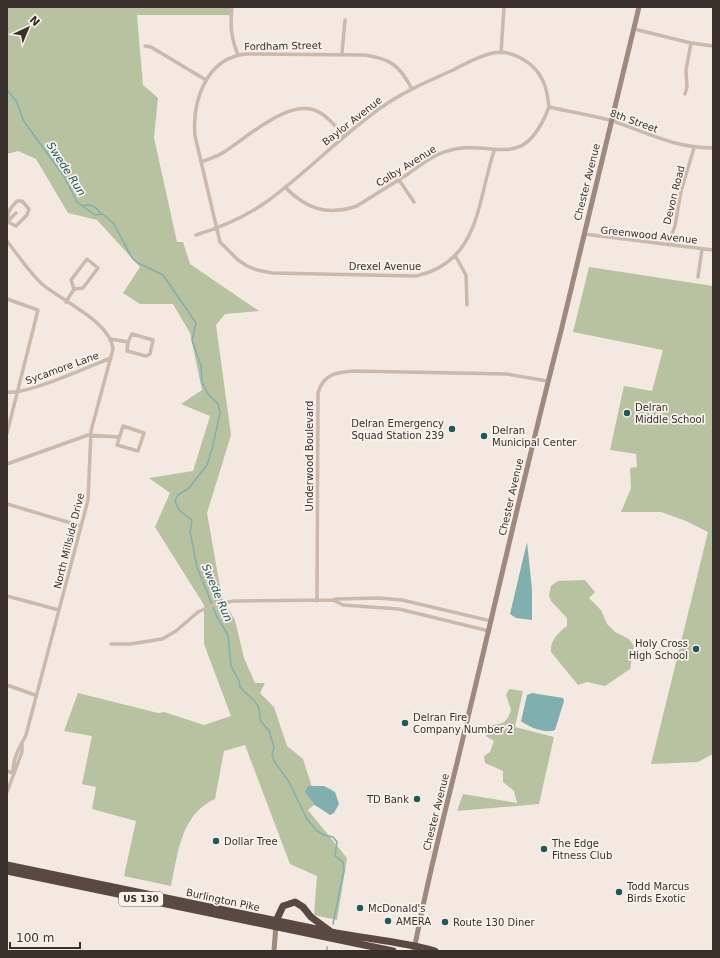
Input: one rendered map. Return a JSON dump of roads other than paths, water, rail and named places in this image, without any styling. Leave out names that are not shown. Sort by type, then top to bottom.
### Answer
[{"type":"highway","name":"Burlington Pike","points":[[7,865],[276,924],[347,942],[393,951]]},
{"type":"highway","name":"Burlington Pike","points":[[7,871],[276,924],[435,951]]},
{"type":"highway","points":[[276,924],[283,906],[295,902],[304,907],[311,917],[332,933]]},
{"type":"highway","points":[[347,942],[363,951]]},
{"type":"street","points":[[232,7],[230,26],[231,39],[238,55]]},
{"type":"street","points":[[504,7],[502,52],[516,56],[535,69],[543,80],[549,107]]},
{"type":"street","name":"Chester Avenue","points":[[415,948],[547,381],[559,338],[639,7]]},
{"type":"street","points":[[342,53],[345,20]]},
{"type":"street","points":[[634,30],[691,44],[713,46]]},
{"type":"street","points":[[685,94],[687,87],[686,64],[691,44]]},
{"type":"street","points":[[145,46],[151,47],[206,80]]},
{"type":"street","name":"Baylor Avenue","points":[[196,235],[216,229],[253,212],[380,108],[412,89],[479,58],[502,52]]},
{"type":"street","name":"Fordham Street","points":[[216,229],[195,136],[194,119],[198,99],[206,80],[217,65],[238,55],[365,54],[390,61],[406,76],[412,89]]},
{"type":"street","name":"8th Street","points":[[549,107],[611,121],[669,143],[694,148],[713,148]]},
{"type":"street","name":"Colby Avenue","points":[[285,187],[296,198],[308,206],[337,211],[357,206],[437,154],[453,149],[468,147],[501,151],[524,145],[535,136],[542,125],[549,107]]},
{"type":"street","points":[[201,162],[222,153],[273,118],[293,110],[304,109],[322,114],[344,136]]},
{"type":"street","name":"Devon Road","points":[[668,245],[675,226],[681,191],[694,148]]},
{"type":"street","name":"Drexel Avenue","points":[[216,229],[220,242],[237,259],[257,270],[272,273],[416,276],[437,270],[456,257],[465,245],[471,232],[494,151]]},
{"type":"street","points":[[399,180],[414,202]]},
{"type":"street","points":[[17,201],[22,201],[29,209],[28,215],[16,226],[7,222],[8,211],[17,201]]},
{"type":"street","points":[[7,222],[16,213]]},
{"type":"street","name":"Greenwood Avenue","points":[[584,234],[713,250]]},
{"type":"street","points":[[7,241],[39,281],[98,325],[111,339],[128,342]]},
{"type":"street","points":[[698,278],[702,249]]},
{"type":"street","points":[[456,257],[466,275],[467,305]]},
{"type":"street","points":[[88,259],[98,268],[83,288],[74,288],[71,280],[88,259]]},
{"type":"street","points":[[66,302],[74,288]]},
{"type":"street","points":[[7,299],[38,310],[7,433]]},
{"type":"street","points":[[132,334],[153,340],[150,354],[146,356],[127,351],[128,342],[132,334]]},
{"type":"street","name":"North Millside Drive","points":[[7,792],[22,752],[22,744],[26,735],[35,695],[89,495],[90,435],[113,350],[111,339]]},
{"type":"street","name":"Sycamore Lane","points":[[7,392],[18,392],[47,383],[111,358]]},
{"type":"street","name":"Underwood Boulevard","points":[[317,601],[318,393],[323,381],[333,374],[354,371],[497,373],[547,381]]},
{"type":"street","points":[[123,426],[144,433],[138,451],[117,445],[118,437],[123,426]]},
{"type":"street","points":[[7,464],[90,435],[118,437]]},
{"type":"street","points":[[7,504],[81,526]]},
{"type":"street","points":[[7,596],[59,610]]},
{"type":"street","points":[[110,644],[130,644],[162,639],[176,631],[198,612],[216,604],[234,601],[317,601],[378,598],[402,600],[491,621]]},
{"type":"street","points":[[333,600],[343,606],[399,609],[489,631]]},
{"type":"street","points":[[7,686],[35,695]]},
{"type":"street","points":[[7,771],[13,773]]},
{"type":"street","points":[[274,951],[276,924]]},
{"type":"water","points":[[527,542],[532,589],[532,620],[516,618],[510,614]]},
{"type":"water","points":[[532,693],[563,698],[564,701],[555,730],[547,731],[537,729],[528,726],[521,721],[527,695]]},
{"type":"water","points":[[308,786],[324,786],[335,792],[339,804],[334,813],[330,815],[315,805],[305,792]]},
{"type":"waterway","name":"Swede Run","points":[[7,90],[17,102],[23,120],[65,178],[77,202],[95,215],[103,214],[114,224],[132,258],[138,263],[163,275],[196,323],[192,340],[201,366],[202,382],[208,394],[218,404],[220,413],[207,465],[189,488],[178,495],[175,501],[179,510],[192,520],[190,532],[197,567],[217,617],[228,635],[231,666],[239,681],[240,687],[257,704],[260,713],[260,720],[269,731],[274,747],[272,755],[274,761],[289,782],[307,819],[317,831],[324,835],[333,837],[337,842],[335,856],[343,862],[344,870],[333,924]]},
{"type":"waterway","points":[[83,206],[89,205],[94,207],[101,214]]},
{"type":"place","name":"Delran Middle School","points":[[627,413]]},
{"type":"place","name":"Delran Emergency Squad Station 239","points":[[452,429]]},
{"type":"place","name":"Delran Municipal Center","points":[[484,436]]},
{"type":"place","name":"Holy Cross High School","points":[[696,649]]},
{"type":"place","name":"Delran Fire Company Number 2","points":[[405,723]]},
{"type":"place","name":"TD Bank","points":[[417,799]]},
{"type":"place","name":"Dollar Tree","points":[[216,841]]},
{"type":"place","name":"The Edge Fitness Club","points":[[544,849]]},
{"type":"place","name":"Todd Marcus Birds Exotic","points":[[619,892]]},
{"type":"place","name":"McDonald's","points":[[360,908]]},
{"type":"place","name":"AMERA","points":[[388,921]]},
{"type":"place","name":"Route 130 Diner","points":[[445,922]]}]
